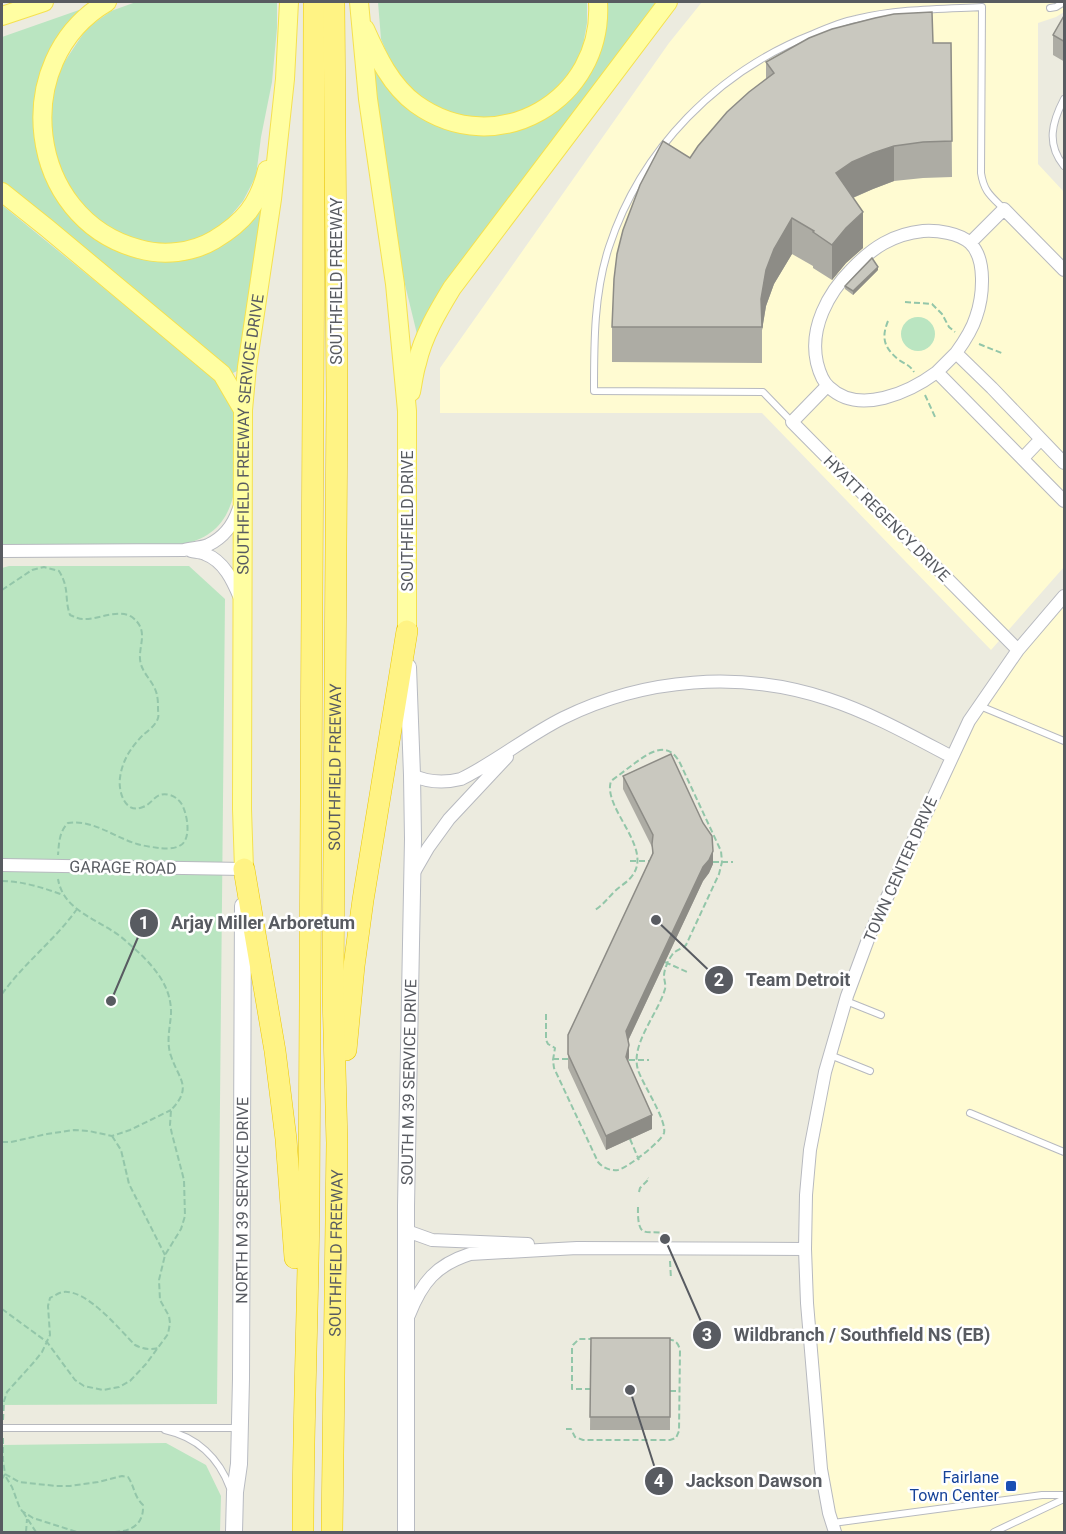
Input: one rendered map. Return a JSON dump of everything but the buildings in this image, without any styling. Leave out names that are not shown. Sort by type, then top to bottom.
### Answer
[{"type":"highway","name":"SOUTHFIELD FREEWAY","points":[[303,1533],[309,1206],[314,2]]},
{"type":"highway","name":"SOUTHFIELD FREEWAY","points":[[333,1533],[337,1143],[333,994],[337,397],[334,2]]},
{"type":"highway","points":[[337,1143],[357,940],[406,632]]},
{"type":"highway","points":[[244,869],[275,1052],[286,1139],[304,1399]]},
{"type":"main road","points":[[2,16],[44,2]]},
{"type":"main road","points":[[107,2],[92,12],[76,28],[58,53],[45,87],[41,119],[42,136],[53,175],[75,209],[104,233],[129,246],[160,253],[191,250],[210,243],[227,232],[242,220],[259,196],[280,118]]},
{"type":"main road","name":"SOUTHFIELD FREEWAY SERVICE DRIVE","points":[[244,869],[242,809],[243,410],[247,367],[272,200],[285,79],[289,2]]},
{"type":"main road","points":[[359,9],[377,55],[394,83],[409,98],[433,114],[449,121],[482,126],[516,122],[536,114],[554,103],[569,89],[590,57],[596,36],[598,2]]},
{"type":"main road","points":[[407,411],[420,351],[452,288],[669,2]]},
{"type":"main road","points":[[359,9],[368,99],[395,284],[407,411]]},
{"type":"main road","points":[[2,192],[222,374],[243,410]]},
{"type":"main road","name":"SOUTHFIELD DRIVE","points":[[406,632],[407,411]]},
{"type":"main road","name":"SOUTH M 39 SERVICE DRIVE","points":[[406,632],[412,775],[406,1533]]},
{"type":"main road","name":"NORTH M 39 SERVICE DRIVE","points":[[234,1533],[239,1464],[244,869]]},
{"type":"street","points":[[970,243],[1004,209],[1065,270]]},
{"type":"street","points":[[934,230],[952,234],[970,243],[981,268],[982,286],[975,320],[956,353],[937,372],[914,387],[900,393],[868,400],[851,399],[827,386],[819,372],[815,339],[818,323],[837,284],[867,254],[891,239],[920,231],[934,230]]},
{"type":"street","points":[[956,353],[1065,463]]},
{"type":"street","points":[[937,372],[1065,501]]},
{"type":"street","points":[[792,422],[827,386]]},
{"type":"street","name":"HYATT REGENCY DRIVE","points":[[792,422],[1017,650]]},
{"type":"street","points":[[1023,458],[1041,440]]},
{"type":"street","points":[[2,551],[184,550],[207,546],[220,537],[236,518],[243,495]]},
{"type":"street","points":[[184,550],[206,554],[217,561],[232,579],[243,605]]},
{"type":"street","name":"TOWN CENTER DRIVE","points":[[834,1528],[821,1469],[807,1304],[805,1249],[810,1150],[825,1072],[846,1001],[870,934],[969,721],[1017,650],[1065,596]]},
{"type":"street","points":[[412,775],[426,780],[461,779],[561,719],[615,697],[670,685],[729,681],[780,686],[830,699],[862,712],[952,757]]},
{"type":"street","points":[[412,874],[449,819],[516,747]]},
{"type":"street","name":"GARAGE ROAD","points":[[2,865],[244,869]]},
{"type":"street","points":[[407,1231],[432,1240],[577,1248]]},
{"type":"street","points":[[406,1321],[416,1297],[433,1274],[454,1259],[470,1254],[577,1248],[805,1249]]},
{"type":"lane","points":[[1050,8],[1065,2]]},
{"type":"lane","points":[[792,422],[763,392],[594,391],[594,337],[598,297],[609,248],[634,188],[689,114],[737,74],[761,58],[793,41],[828,28],[855,19],[890,13],[982,7],[982,184],[1004,209]]},
{"type":"lane","points":[[1065,99],[1054,121],[1053,139],[1058,158],[1065,166]]},
{"type":"lane","points":[[979,705],[1065,741]]},
{"type":"lane","points":[[846,1001],[881,1015]]},
{"type":"lane","points":[[830,1055],[870,1071]]},
{"type":"lane","points":[[970,1113],[1065,1152]]},
{"type":"lane","points":[[144,1427],[182,1434],[200,1445],[216,1461],[227,1480],[235,1502]]},
{"type":"lane","points":[[2,1428],[239,1428]]},
{"type":"lane","points":[[834,1528],[1042,1495],[1065,1497]]},
{"type":"lane","points":[[994,1533],[1065,1497]]},
{"type":"path","points":[[905,302],[932,304],[942,314],[949,327],[959,335]]},
{"type":"path","points":[[888,321],[883,333],[887,349],[911,366],[917,377]]},
{"type":"path","points":[[973,341],[1004,354]]},
{"type":"path","points":[[924,392],[936,419]]},
{"type":"path","points":[[2,590],[32,570],[44,567],[59,571],[65,581],[66,605],[70,615],[80,620],[121,614],[131,616],[140,626],[143,635],[141,668],[156,689],[158,719],[132,747],[124,760],[119,787],[121,797],[126,804],[136,809],[144,807],[156,796],[163,794],[173,796],[181,802],[188,835],[184,843],[169,848],[139,845],[85,823],[68,823],[59,840],[58,865],[58,881],[63,895],[77,909],[119,934],[163,980],[170,1002],[171,1055],[183,1088],[180,1100],[171,1110],[112,1136],[74,1130],[2,1142]]},
{"type":"path","points":[[546,1014],[546,1040],[555,1048],[553,1059],[557,1075],[598,1162],[609,1169],[617,1170],[625,1167],[660,1140],[664,1128],[639,1071],[638,1049],[665,989],[663,972],[666,963],[672,953],[686,945],[719,874],[722,862],[719,847],[677,759],[669,752],[659,750],[648,753],[611,781],[609,787],[611,797],[634,844],[637,866],[632,876],[595,910]]},
{"type":"path","points":[[630,861],[652,861]]},
{"type":"path","points":[[713,862],[733,862]]},
{"type":"path","points":[[2,880],[32,885],[63,895]]},
{"type":"path","points":[[2,994],[17,975],[66,925],[77,909]]},
{"type":"path","points":[[666,963],[687,972]]},
{"type":"path","points":[[553,1059],[568,1059]]},
{"type":"path","points":[[628,1060],[649,1060]]},
{"type":"path","points":[[2,1309],[47,1342],[75,1380],[84,1386],[103,1390],[119,1387],[130,1381],[146,1364],[168,1334],[169,1316],[160,1300],[159,1288],[165,1256],[181,1230],[185,1216],[184,1180],[170,1125],[171,1110]]},
{"type":"path","points":[[112,1136],[121,1150],[129,1184],[165,1256]]},
{"type":"path","points":[[630,1139],[639,1158]]},
{"type":"path","points":[[639,1192],[648,1178]]},
{"type":"path","points":[[638,1207],[638,1222],[642,1229],[649,1233],[668,1234],[671,1238]]},
{"type":"path","points":[[670,1261],[671,1279]]},
{"type":"path","points":[[2,1479],[4,1474],[3,1401],[47,1342],[51,1329],[48,1306],[50,1298],[56,1294],[70,1292],[82,1296],[135,1345],[149,1350],[158,1348]]},
{"type":"path","points":[[591,1389],[572,1389],[572,1348],[579,1339],[595,1339]]},
{"type":"path","points":[[566,1429],[571,1429],[575,1437],[583,1440],[673,1440],[676,1438],[679,1431],[679,1345],[673,1340],[667,1340]]},
{"type":"path","points":[[670,1391],[680,1391]]},
{"type":"path","points":[[4,1474],[19,1506],[36,1533]]},
{"type":"path","points":[[4,1474],[19,1482],[56,1486],[128,1477],[137,1498],[143,1505],[142,1519],[128,1532],[115,1533]]},
{"type":"path","points":[[22,1511],[33,1518],[77,1533]]},
{"type":"path","points":[[26,1533],[27,1520]]},
{"type":"shaded area","points":[[702,2],[1064,2],[1064,12],[1038,23],[1038,164],[1064,192],[1064,567],[991,650],[762,413],[440,413],[440,368],[669,43]]},
{"type":"shaded area","name":"Fairlane Town Center","points":[[1064,596],[1064,1532],[835,1532],[829,1513],[807,1303],[810,1150],[847,996],[969,721]]},
{"type":"green space","points":[[136,2],[277,2],[272,82],[256,176],[243,201],[224,224],[189,241],[170,245],[150,244],[113,230],[85,209],[64,180],[53,152],[50,102],[59,70],[87,28],[111,11]]},
{"type":"green space","points":[[378,2],[587,2],[587,23],[582,51],[570,72],[553,91],[533,107],[510,115],[477,118],[447,113],[410,90],[394,71],[381,39]]},
{"type":"green space","points":[[604,2],[662,2],[417,334],[398,256],[371,54],[420,116],[445,128],[559,108]]},
{"type":"green space","points":[[79,10],[84,13],[40,81],[34,110],[37,150],[53,191],[78,221],[166,259],[259,211],[261,215],[237,371],[233,373],[230,373],[2,187],[2,37]]},
{"type":"green space","points":[[2,205],[215,379],[234,409],[234,493],[222,521],[200,539],[180,545],[2,544]]},
{"type":"green space","points":[[918,317],[930,322],[935,334],[930,346],[918,351],[906,346],[901,334],[906,322]]},
{"type":"green space","points":[[9,566],[189,566],[225,599],[217,1404],[2,1405],[2,568]]},
{"type":"green space","points":[[166,1443],[206,1465],[221,1496],[220,1532],[2,1532],[2,1445]]},
{"type":"place","name":"Team Detroit","points":[[656,920]]},
{"type":"place","name":"Arjay Miller Arboretum","points":[[111,1001]]},
{"type":"place","name":"Wildbranch / Southfield NS (EB)","points":[[665,1239]]},
{"type":"place","name":"Jackson Dawson","points":[[630,1390]]},
{"type":"place","name":"Fairlane Town Center","points":[[1011,1486]]}]
